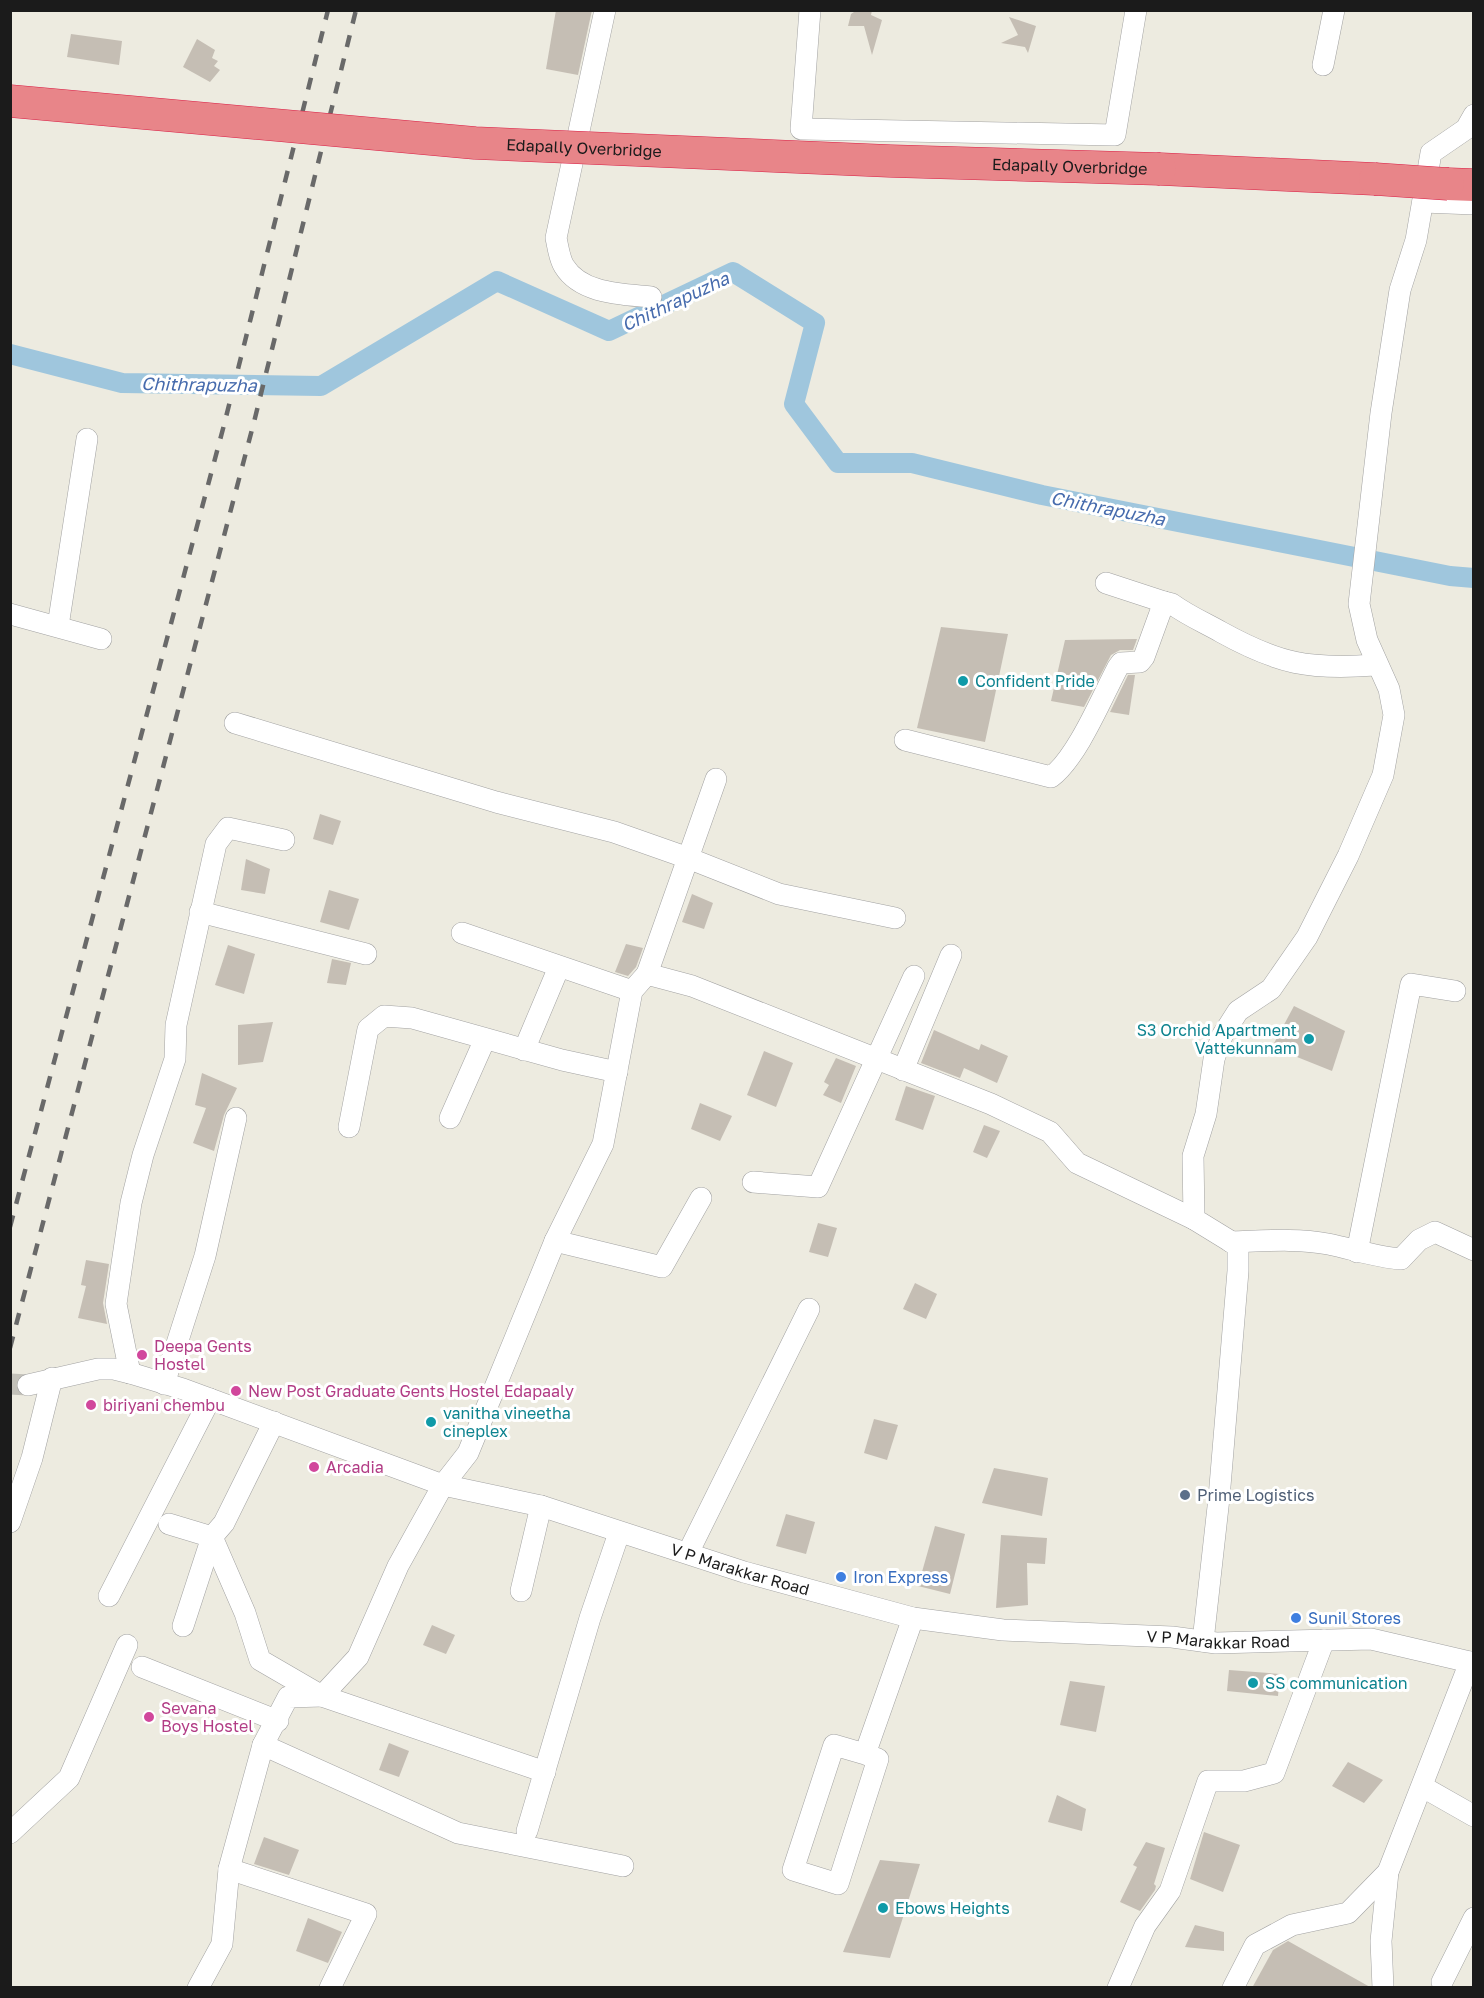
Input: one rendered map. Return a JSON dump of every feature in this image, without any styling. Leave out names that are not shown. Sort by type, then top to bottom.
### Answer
[{"type":"highway","name":"Edapally Overbridge","points":[[10,101],[475,143],[890,161],[1160,169],[1461,185]]},
{"type":"street","points":[[605,10],[556,238],[564,266],[583,285],[614,294],[651,297]]},
{"type":"street","points":[[810,10],[801,129],[1115,135],[1136,10]]},
{"type":"street","points":[[1323,66],[1334,10]]},
{"type":"street","points":[[1194,1219],[1194,1156],[1206,1114],[1214,1059],[1222,1036],[1238,1011],[1271,989],[1307,937],[1348,856],[1383,775],[1394,715],[1389,688],[1375,664],[1359,604],[1381,413],[1400,290],[1416,240],[1431,153],[1471,125]]},
{"type":"street","points":[[1423,202],[1473,204]]},
{"type":"street","points":[[58,626],[87,439]]},
{"type":"street","points":[[1106,583],[1164,602],[1252,650],[1276,658],[1304,666],[1332,668],[1375,664]]},
{"type":"street","points":[[905,740],[982,757],[1051,777],[1059,771],[1085,729],[1121,663],[1140,662],[1144,657],[1164,602]]},
{"type":"street","points":[[10,614],[101,639]]},
{"type":"street","points":[[234,723],[496,802],[614,832],[779,894],[895,918]]},
{"type":"street","points":[[198,1988],[222,1944],[229,1869],[263,1745],[278,1721],[288,1697],[322,1696],[358,1657],[398,1566],[443,1485],[468,1453],[555,1240],[603,1144],[633,991],[647,974],[716,779]]},
{"type":"street","points":[[130,1372],[116,1304],[117,1286],[140,1165],[175,1059],[176,1025],[216,844],[225,829],[284,840]]},
{"type":"street","points":[[200,912],[366,954]]},
{"type":"street","points":[[462,933],[510,947],[559,967],[633,991]]},
{"type":"street","points":[[903,1070],[951,955]]},
{"type":"street","points":[[524,1050],[559,967]]},
{"type":"street","points":[[647,974],[692,986],[991,1104],[1050,1132],[1077,1163],[1194,1219],[1238,1246],[1238,1282],[1219,1498],[1203,1641]]},
{"type":"street","points":[[753,1182],[818,1187],[914,976]]},
{"type":"street","points":[[1357,1252],[1411,984],[1455,991]]},
{"type":"street","points":[[349,1127],[368,1029],[384,1016],[412,1018],[524,1050],[617,1072]]},
{"type":"street","points":[[450,1118],[485,1039]]},
{"type":"street","points":[[164,1384],[205,1256],[236,1118]]},
{"type":"street","points":[[555,1240],[662,1267],[701,1198]]},
{"type":"street","points":[[1231,1242],[1289,1240],[1328,1244],[1357,1252],[1401,1259],[1419,1240],[1435,1232],[1473,1250]]},
{"type":"street","points":[[688,1553],[809,1310]]},
{"type":"street","name":"V P Marakkar Road","points":[[28,1385],[98,1369],[130,1372],[274,1422],[443,1485],[541,1506],[744,1572],[914,1618],[1003,1630],[1172,1637],[1203,1641],[1371,1639],[1472,1662]]},
{"type":"street","points":[[10,1522],[32,1458],[52,1378]]},
{"type":"street","points":[[109,1596],[210,1399]]},
{"type":"street","points":[[183,1626],[212,1538],[224,1523],[274,1422]]},
{"type":"street","points":[[521,1591],[541,1506]]},
{"type":"street","points":[[169,1524],[212,1538],[245,1613],[260,1660],[322,1696],[545,1772]]},
{"type":"street","points":[[527,1831],[590,1618],[619,1533]]},
{"type":"street","points":[[865,1754],[914,1618]]},
{"type":"street","points":[[1118,1988],[1145,1926],[1170,1891],[1208,1781],[1244,1781],[1274,1773],[1324,1640]]},
{"type":"street","points":[[10,1833],[69,1778],[126,1645]]},
{"type":"street","points":[[1383,1988],[1381,1941],[1388,1872],[1472,1662]]},
{"type":"street","points":[[142,1667],[278,1721]]},
{"type":"street","points":[[263,1745],[458,1833],[623,1866]]},
{"type":"street","points":[[834,1745],[865,1754],[878,1760],[838,1884],[793,1870],[834,1745]]},
{"type":"street","points":[[1423,1787],[1473,1816]]},
{"type":"street","points":[[229,1869],[366,1914],[330,1988]]},
{"type":"street","points":[[1233,1988],[1256,1945],[1292,1925],[1348,1913],[1388,1872]]},
{"type":"street","points":[[1442,1982],[1473,1918]]},
{"type":"building","points":[[556,10],[592,10],[578,75],[546,69]]},
{"type":"building","points":[[857,10],[872,10],[871,15],[882,20],[872,55],[864,26],[848,26],[851,14]]},
{"type":"building","points":[[1009,17],[1036,26],[1028,53],[1025,47],[1001,43],[1018,35]]},
{"type":"building","points":[[71,34],[122,41],[119,65],[67,57]]},
{"type":"building","points":[[197,39],[215,50],[212,58],[218,61],[214,66],[220,70],[210,82],[183,67]]},
{"type":"building","name":"Confident Pride","points":[[941,627],[1008,634],[985,742],[917,728]]},
{"type":"building","points":[[1137,639],[1133,650],[1120,650],[1111,655],[1084,707],[1051,701],[1065,640]]},
{"type":"building","points":[[1128,675],[1135,675],[1129,715],[1110,712]]},
{"type":"building","points":[[320,814],[341,821],[333,845],[313,839]]},
{"type":"building","points":[[246,859],[270,869],[265,894],[241,890]]},
{"type":"building","points":[[329,890],[359,899],[349,930],[320,922]]},
{"type":"building","points":[[692,894],[713,903],[704,929],[682,922]]},
{"type":"building","points":[[626,944],[643,948],[636,967],[628,976],[615,972]]},
{"type":"building","points":[[228,945],[255,954],[244,994],[215,985]]},
{"type":"building","points":[[332,959],[351,963],[346,985],[327,983]]},
{"type":"building","name":"S3 Orchid Apartment Vattekunnam","points":[[1294,1006],[1345,1031],[1332,1071],[1272,1047]]},
{"type":"building","points":[[273,1022],[263,1062],[238,1065],[238,1025]]},
{"type":"building","points":[[934,1030],[979,1050],[981,1044],[1008,1056],[997,1083],[964,1068],[960,1078],[921,1063]]},
{"type":"building","points":[[764,1051],[793,1063],[776,1107],[747,1095]]},
{"type":"building","points":[[836,1058],[856,1066],[841,1103],[823,1095],[829,1085],[824,1082]]},
{"type":"building","points":[[202,1073],[237,1088],[224,1115],[214,1151],[193,1143],[206,1108],[195,1105]]},
{"type":"building","points":[[906,1086],[935,1096],[923,1130],[895,1120]]},
{"type":"building","points":[[700,1103],[732,1116],[720,1141],[691,1129]]},
{"type":"building","points":[[984,1125],[1000,1131],[987,1158],[973,1152]]},
{"type":"building","points":[[818,1223],[837,1228],[828,1257],[809,1252]]},
{"type":"building","points":[[86,1260],[109,1264],[103,1303],[107,1324],[78,1318],[86,1286],[81,1285]]},
{"type":"building","points":[[915,1283],[937,1294],[926,1319],[903,1309]]},
{"type":"building","points":[[874,1419],[898,1425],[887,1460],[864,1453]]},
{"type":"building","points":[[994,1468],[1048,1478],[1042,1516],[982,1503]]},
{"type":"building","points":[[786,1514],[815,1522],[806,1554],[776,1546]]},
{"type":"building","points":[[935,1526],[965,1534],[950,1594],[918,1586]]},
{"type":"building","points":[[1001,1535],[1047,1538],[1045,1564],[1027,1563],[1028,1605],[996,1608]]},
{"type":"building","points":[[432,1625],[455,1635],[446,1654],[423,1645]]},
{"type":"building","name":"SS communication","points":[[1229,1670],[1280,1674],[1278,1696],[1227,1691]]},
{"type":"building","points":[[1070,1681],[1105,1686],[1096,1732],[1060,1725]]},
{"type":"building","points":[[389,1743],[409,1751],[399,1777],[379,1770]]},
{"type":"building","points":[[1348,1762],[1383,1780],[1364,1803],[1332,1786]]},
{"type":"building","points":[[1057,1795],[1086,1809],[1082,1831],[1048,1822]]},
{"type":"building","points":[[1204,1832],[1240,1845],[1223,1892],[1190,1879]]},
{"type":"building","points":[[264,1837],[299,1850],[289,1875],[254,1864]]},
{"type":"building","points":[[1146,1842],[1165,1848],[1154,1884],[1155,1890],[1140,1911],[1120,1902],[1137,1867],[1133,1865]]},
{"type":"building","name":"Ebows Heights","points":[[880,1860],[920,1864],[890,1958],[843,1952]]},
{"type":"building","points":[[308,1918],[342,1932],[328,1963],[296,1951]]},
{"type":"building","points":[[1195,1925],[1224,1932],[1224,1951],[1185,1947]]},
{"type":"building","points":[[1288,1941],[1370,1988],[1252,1988],[1273,1950]]},
{"type":"waterway","name":"Chithrapuzha","points":[[10,354],[122,383],[321,386],[497,281],[609,331],[733,272],[815,323],[794,404],[838,463],[912,463],[1042,495],[1450,576],[1474,578]]},
{"type":"tunnel","points":[[10,1384],[28,1385]]},
{"type":"railway","points":[[10,1227],[224,425],[328,10]]},
{"type":"railway","points":[[10,1348],[254,422],[356,10]]},
{"type":"place","name":"Confident Pride","points":[[963,681]]},
{"type":"place","name":"S3 Orchid Apartment Vattekunnam","points":[[1309,1039]]},
{"type":"place","name":"Deepa Gents Hostel","points":[[142,1355]]},
{"type":"place","name":"New Post Graduate Gents Hostel Edapaaly","points":[[236,1391]]},
{"type":"place","name":"biriyani chembu","points":[[91,1405]]},
{"type":"place","name":"vanitha vineetha cineplex","points":[[431,1422]]},
{"type":"place","name":"Arcadia","points":[[314,1467]]},
{"type":"place","name":"Prime Logistics","points":[[1185,1495]]},
{"type":"place","name":"Iron Express","points":[[841,1577]]},
{"type":"place","name":"Sunil Stores","points":[[1296,1618]]},
{"type":"place","name":"SS communication","points":[[1253,1683]]},
{"type":"place","name":"Sevana Boys Hostel","points":[[149,1717]]},
{"type":"place","name":"Ebows Heights","points":[[883,1908]]}]
